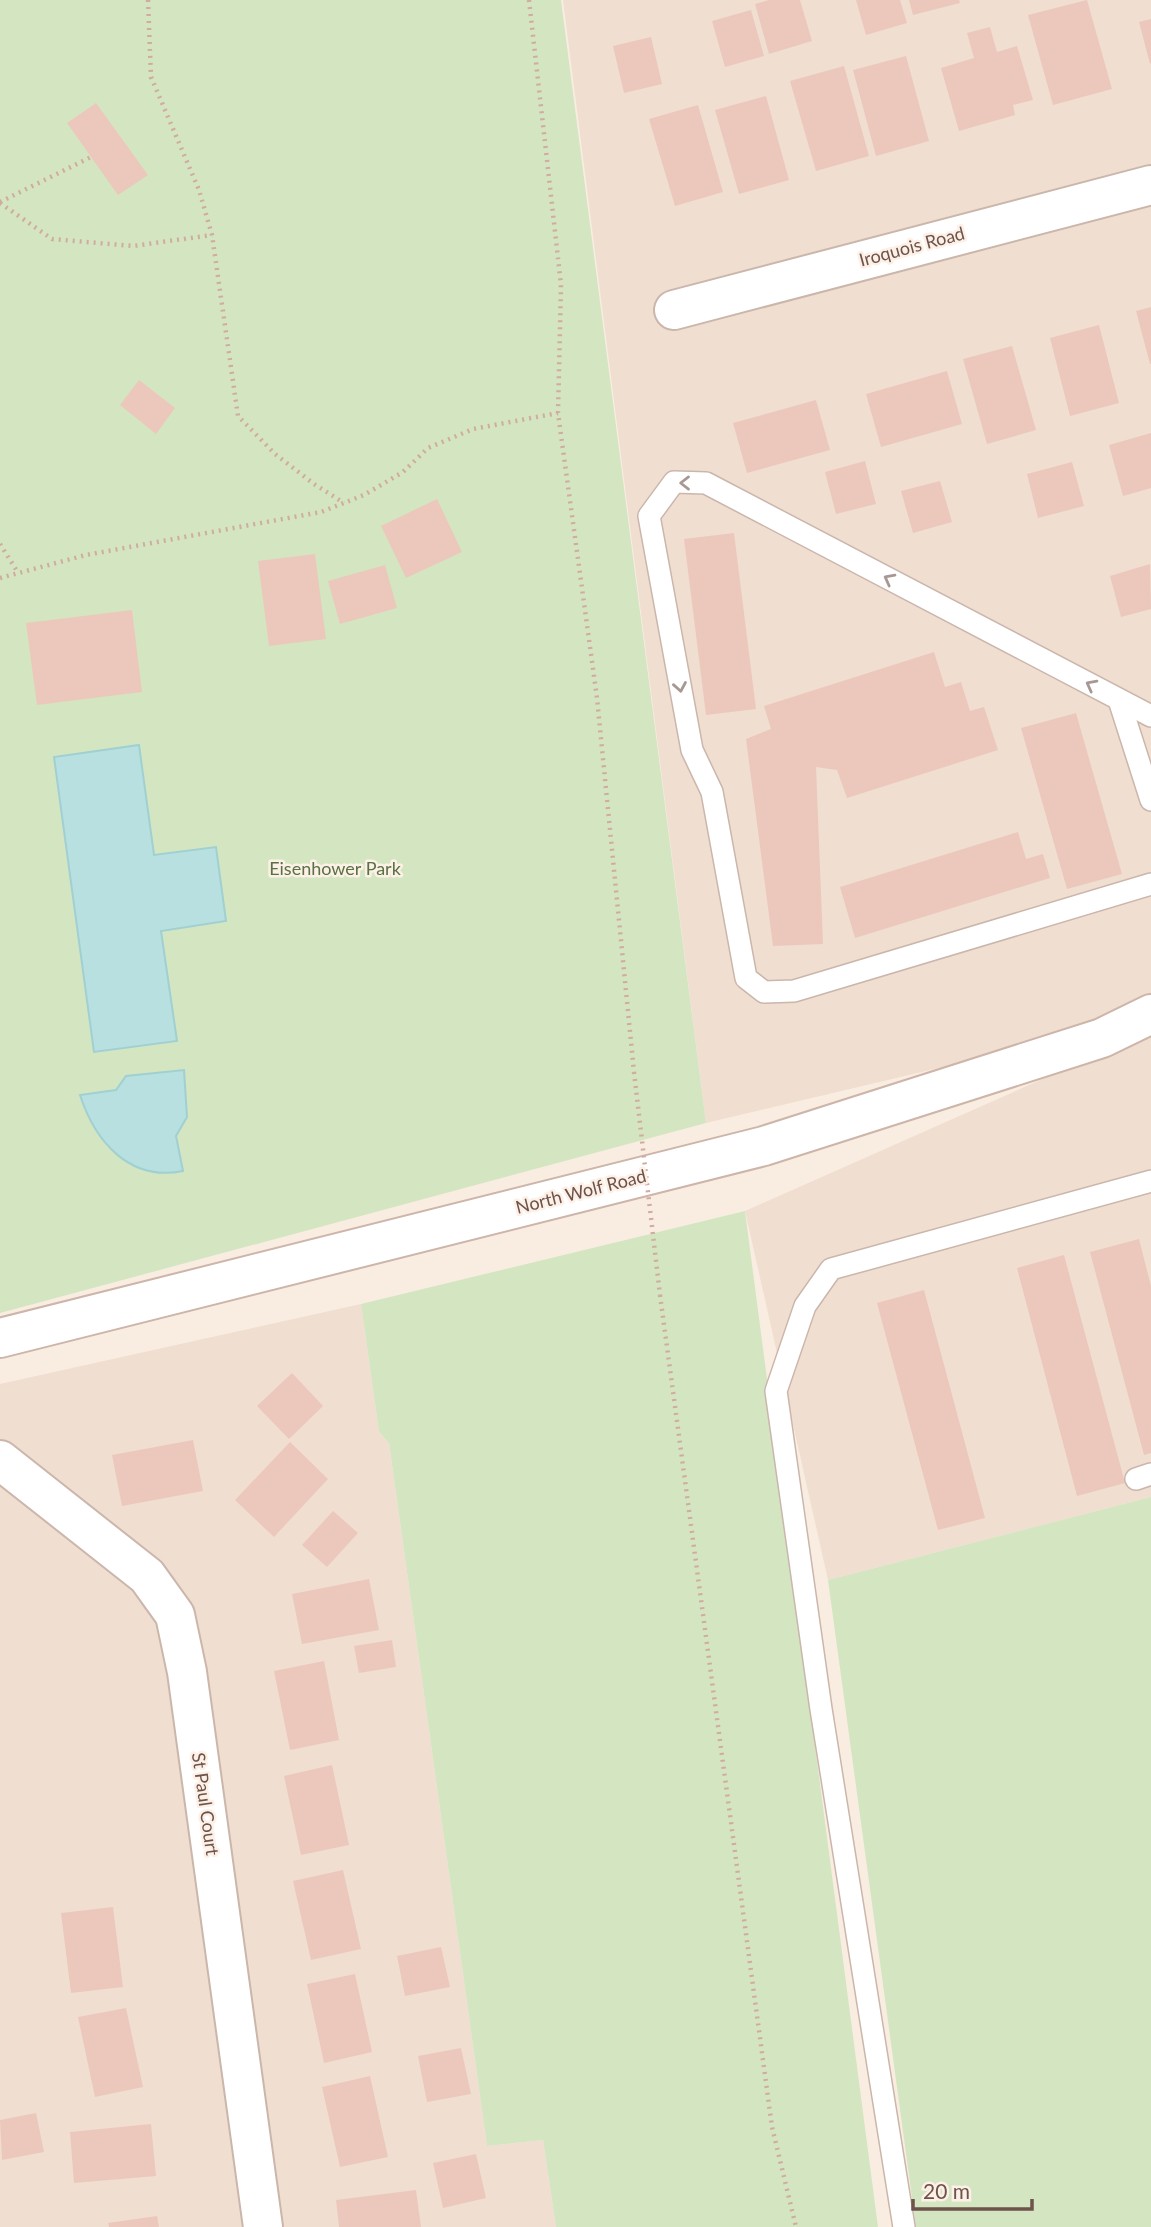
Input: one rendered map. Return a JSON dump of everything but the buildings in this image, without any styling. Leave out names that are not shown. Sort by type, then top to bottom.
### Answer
[{"type":"street","name":"Iroquois Road","points":[[674,310],[1151,184]]},
{"type":"street","name":"North Wolf Road","points":[[0,1338],[764,1146],[1102,1038],[1151,1014]]},
{"type":"street","name":"St Paul Court","points":[[0,1460],[147,1576],[175,1615],[191,1699],[263,2227]]},
{"type":"lane","points":[[1151,716],[706,483],[674,482],[649,516],[692,750],[712,792],[746,978],[764,992],[794,991],[1151,884]]},
{"type":"lane","points":[[1119,700],[1151,800]]},
{"type":"lane","points":[[904,2227],[821,1709],[776,1391],[804,1306],[831,1269],[1151,1181]]},
{"type":"path","points":[[148,0],[151,77],[199,190],[212,235],[238,416],[275,454],[314,484],[345,503]]},
{"type":"path","points":[[529,0],[561,285],[558,413],[597,698],[634,1072],[660,1295],[772,2127],[796,2227]]},
{"type":"path","points":[[91,157],[0,203],[52,239],[134,246],[212,235]]},
{"type":"path","points":[[0,578],[17,571],[86,555],[309,515],[345,503],[403,472],[428,448],[473,429],[558,413]]},
{"type":"path","points":[[0,544],[17,571]]},
{"type":"shaded area","points":[[563,0],[1151,0],[1151,1003],[1100,1030],[706,1123]]},
{"type":"shaded area","points":[[1151,1028],[1151,1497],[828,1580],[745,1211],[1108,1050]]},
{"type":"shaded area","points":[[361,1304],[379,1432],[389,1443],[487,2146],[543,2140],[556,2227],[0,2227],[0,1384]]},
{"type":"green space","name":"Eisenhower Park","points":[[0,0],[561,0],[706,1123],[0,1313]]},
{"type":"green space","points":[[745,1211],[878,2227],[556,2227],[543,2140],[487,2146],[389,1443],[379,1432],[361,1304]]},
{"type":"green space","points":[[1151,1497],[1151,2227],[916,2227],[828,1580]]},
{"type":"water","points":[[139,745],[154,855],[216,847],[226,921],[161,931],[177,1041],[94,1052],[54,757]]},
{"type":"water","points":[[184,1070],[187,1117],[176,1136],[183,1171],[164,1173],[131,1164],[105,1142],[95,1128],[80,1095],[116,1090],[126,1076]]}]
